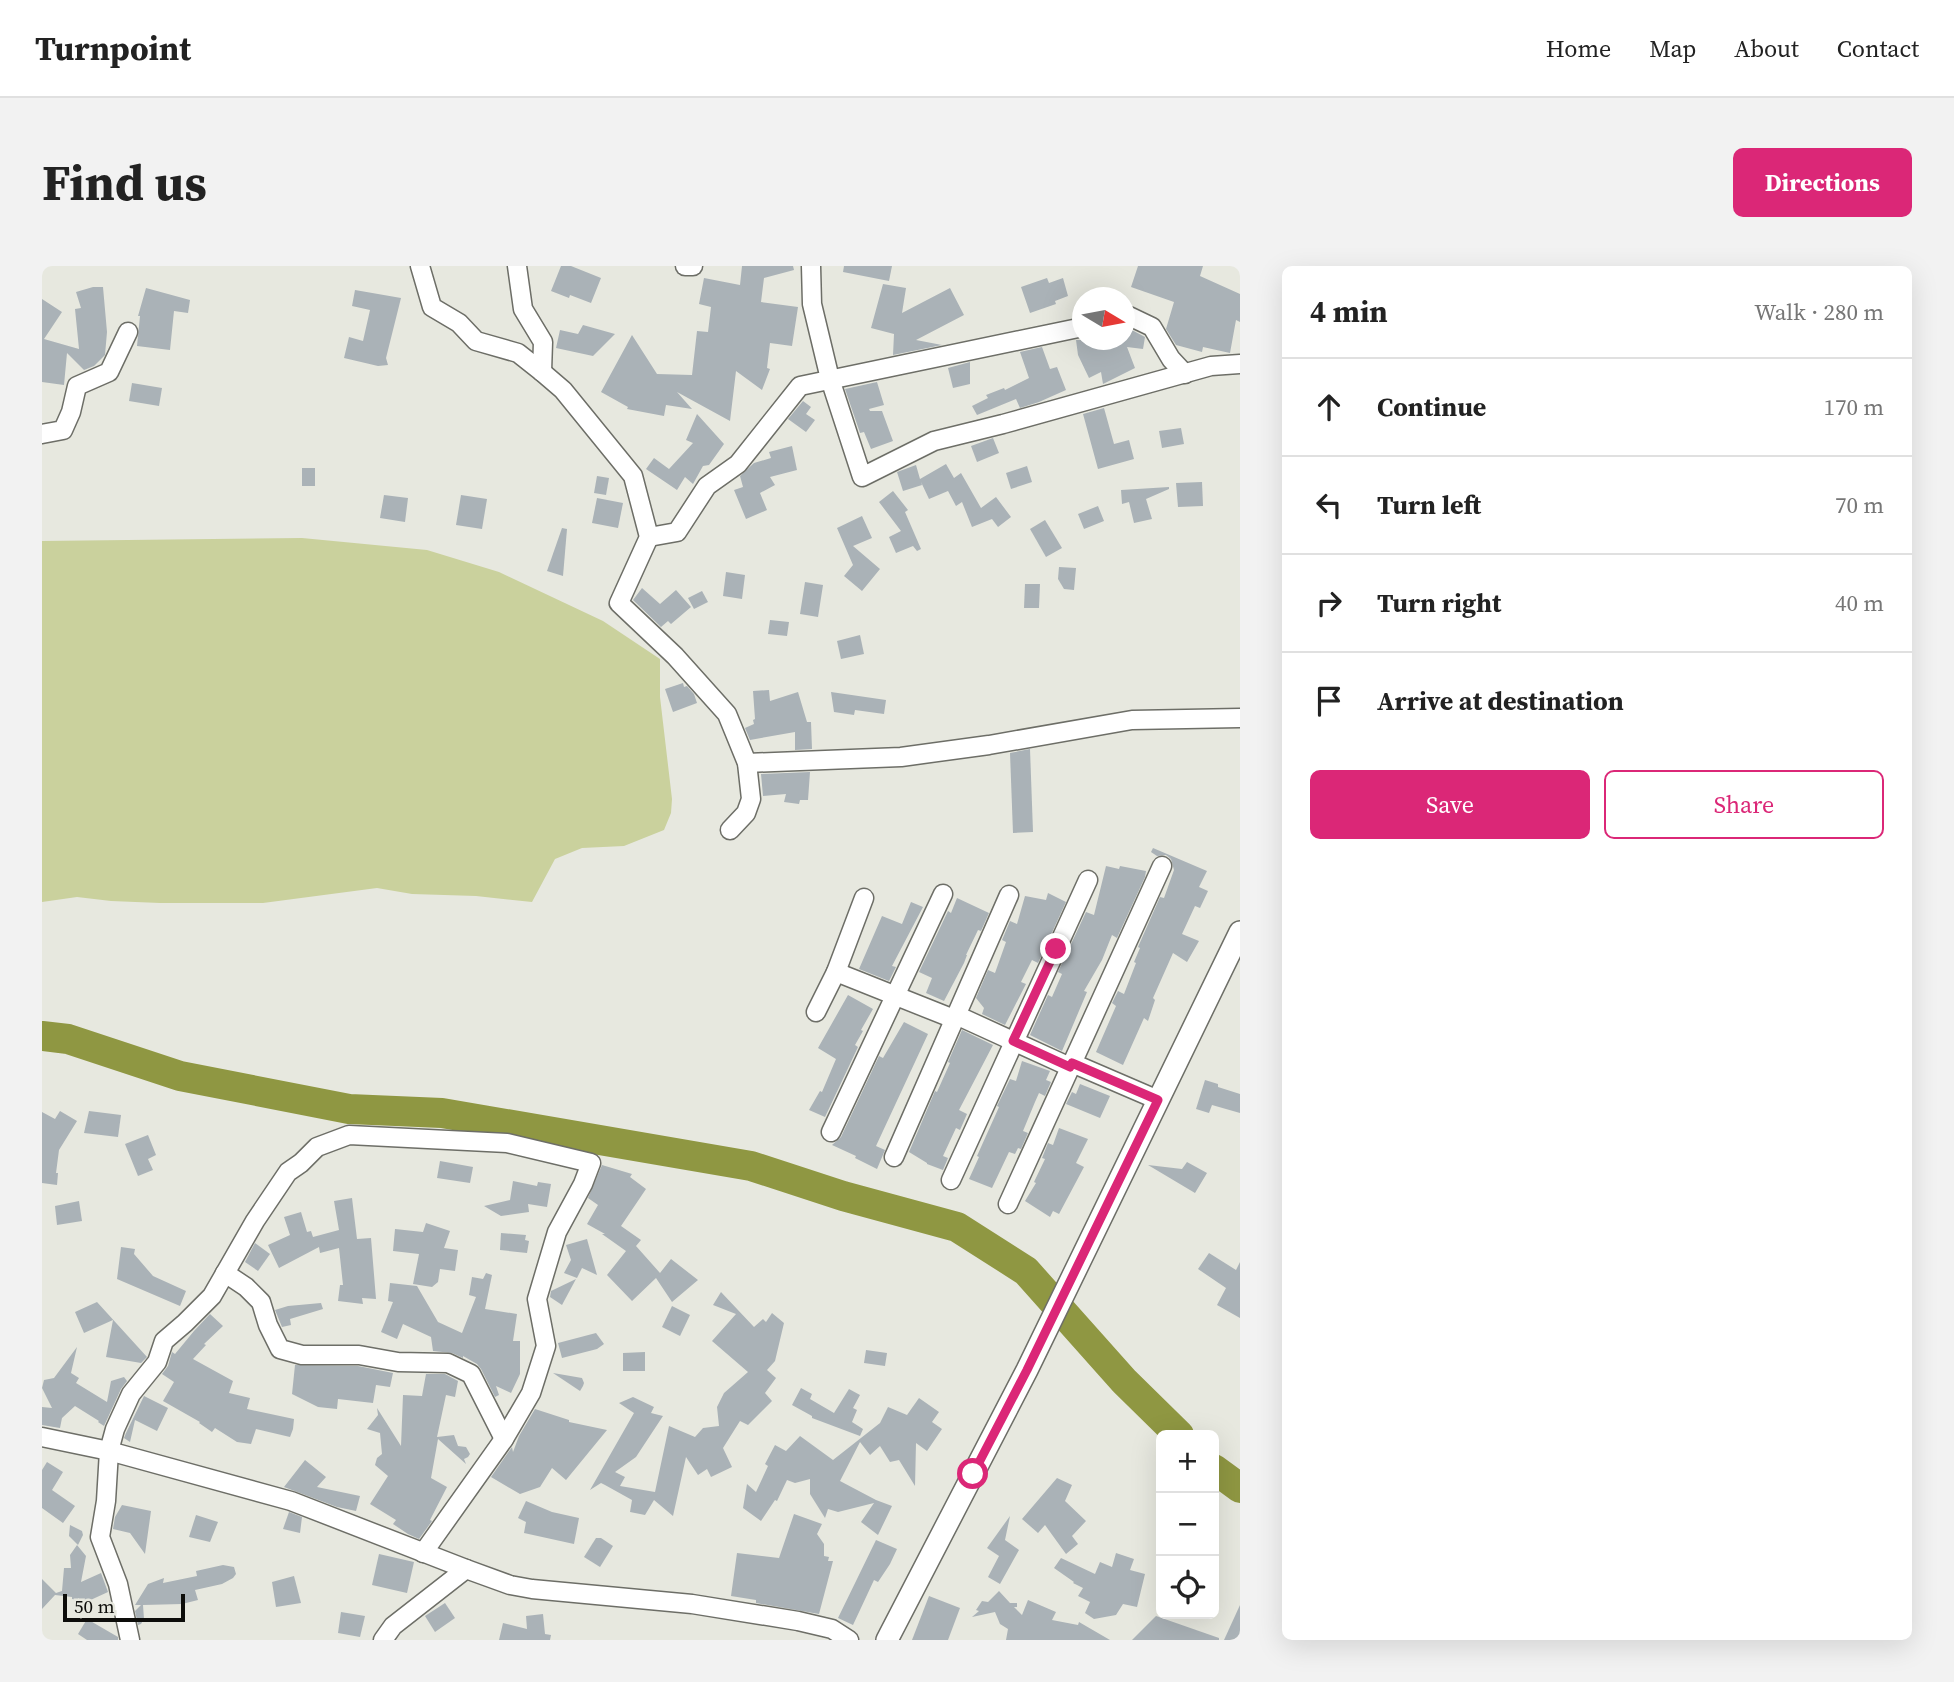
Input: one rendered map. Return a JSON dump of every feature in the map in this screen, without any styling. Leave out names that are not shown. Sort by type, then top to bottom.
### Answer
[{"type":"street","points":[[420,266],[432,307],[459,323],[477,341],[518,352],[542,372],[563,390],[633,476],[649,537],[618,604],[675,656],[727,714],[747,763],[751,799],[746,813],[730,830]]},
{"type":"street","points":[[517,266],[523,309],[543,342],[542,372]]},
{"type":"street","points":[[685,266],[693,266]]},
{"type":"street","points":[[811,266],[812,304],[830,379],[862,477],[934,441],[1211,366],[1240,363]]},
{"type":"street","points":[[1135,319],[1152,327],[1171,359],[1185,374]]},
{"type":"street","points":[[649,537],[677,532],[707,486],[737,464],[800,386],[1072,329]]},
{"type":"street","points":[[42,434],[63,430],[71,412],[77,386],[109,372],[128,332]]},
{"type":"street","points":[[747,763],[901,757],[1132,720],[1240,718]]},
{"type":"street","points":[[1009,1204],[1162,866]]},
{"type":"street","points":[[951,1180],[1088,880]]},
{"type":"street","points":[[831,1132],[943,894]]},
{"type":"street","points":[[894,1157],[1009,895]]},
{"type":"street","points":[[816,1012],[836,972],[864,898]]},
{"type":"street","points":[[887,1640],[1027,1370],[1240,932]]},
{"type":"street","points":[[836,972],[955,1017],[1158,1100]]},
{"type":"street","points":[[130,1640],[118,1584],[100,1536],[106,1501],[109,1451],[115,1429],[131,1395],[157,1362],[164,1341],[212,1296],[255,1221],[288,1172],[317,1147],[349,1135],[507,1143],[591,1163],[583,1184],[557,1232],[537,1298],[546,1346],[531,1393],[504,1438],[423,1553]]},
{"type":"street","points":[[225,1273],[246,1287],[261,1302],[268,1325],[280,1349],[302,1355],[359,1355],[398,1362],[448,1363],[471,1374],[504,1438]]},
{"type":"street","points":[[42,1437],[109,1451],[291,1501],[510,1585],[532,1590],[692,1604],[798,1621],[832,1629],[849,1640]]},
{"type":"street","points":[[383,1640],[393,1626],[466,1569]]},
{"type":"green space","points":[[302,538],[427,550],[499,572],[603,621],[660,659],[660,697],[672,799],[671,813],[664,830],[624,846],[582,848],[555,859],[532,902],[476,896],[412,894],[377,888],[263,903],[160,903],[77,897],[42,902],[42,541]]},
{"type":"building","points":[[561,266],[571,266],[601,278],[591,303],[551,291]]},
{"type":"building","points":[[742,266],[793,266],[794,270],[764,278],[761,302],[798,307],[792,346],[770,343],[767,368],[770,369],[762,390],[736,371],[730,421],[677,392],[692,409],[666,405],[664,416],[627,409],[628,407],[601,392],[632,335],[657,374],[692,375],[697,331],[708,332],[711,307],[699,304],[704,278],[740,285]]},
{"type":"building","points":[[844,266],[892,266],[889,281],[843,272]]},
{"type":"building","points":[[1138,266],[1203,266],[1200,276],[1240,294],[1240,322],[1236,320],[1230,353],[1203,347],[1202,352],[1176,345],[1166,329],[1174,302],[1131,287]]},
{"type":"building","points":[[1047,278],[1049,283],[1063,278],[1068,296],[1055,301],[1056,304],[1030,313],[1021,287]]},
{"type":"building","points":[[883,284],[906,288],[902,313],[950,288],[964,315],[916,340],[942,345],[893,355],[894,334],[871,328]]},
{"type":"building","points":[[103,287],[107,332],[105,355],[94,366],[84,370],[67,353],[64,385],[42,382],[42,299],[62,312],[44,339],[79,349],[75,309],[81,308],[76,292]]},
{"type":"building","points":[[146,288],[190,300],[188,313],[174,311],[170,350],[137,346],[138,316]]},
{"type":"building","points":[[355,290],[401,298],[386,358],[388,365],[378,366],[344,358],[349,337],[363,341],[370,310],[352,306]]},
{"type":"building","points":[[583,325],[615,334],[593,356],[556,348],[560,330],[578,334]]},
{"type":"building","points":[[1135,332],[1145,337],[1143,349],[1135,348]]},
{"type":"building","points":[[1042,347],[1050,369],[1057,367],[1066,390],[1020,408],[1016,399],[977,415],[972,406],[988,398],[986,395],[1004,388],[1005,390],[1029,378],[1020,352]]},
{"type":"building","points":[[1077,350],[1128,350],[1135,368],[1103,384],[1101,372],[1089,378]]},
{"type":"building","points":[[970,362],[970,384],[953,388],[948,368]]},
{"type":"building","points":[[877,382],[884,405],[869,409],[882,411],[893,441],[871,449],[864,432],[860,433],[845,389]]},
{"type":"building","points":[[132,383],[162,388],[159,406],[129,401]]},
{"type":"building","points":[[803,401],[811,407],[806,414],[815,420],[806,432],[788,419]]},
{"type":"building","points":[[1104,408],[1114,444],[1129,440],[1134,459],[1098,469],[1083,414]]},
{"type":"building","points":[[697,414],[724,444],[709,465],[703,466],[693,484],[685,477],[677,490],[646,469],[654,458],[669,469],[693,443],[686,440]]},
{"type":"building","points":[[1181,428],[1184,444],[1162,448],[1159,431]]},
{"type":"building","points":[[993,438],[999,453],[977,462],[971,446]]},
{"type":"building","points":[[792,446],[797,470],[770,477],[775,485],[760,493],[767,510],[746,519],[734,490],[743,487],[740,476],[754,463],[771,458],[769,452]]},
{"type":"building","points":[[946,464],[954,478],[961,473],[981,508],[996,497],[1011,517],[998,527],[992,519],[972,527],[962,502],[956,506],[948,491],[929,499],[921,482],[922,485],[903,491],[897,472],[916,465],[920,479]]},
{"type":"building","points":[[1027,466],[1032,482],[1011,489],[1006,473]]},
{"type":"building","points":[[302,468],[315,468],[315,486],[302,486]]},
{"type":"building","points":[[597,476],[609,478],[606,495],[594,493]]},
{"type":"building","points":[[1202,482],[1203,506],[1178,507],[1176,483]]},
{"type":"building","points":[[1169,487],[1146,499],[1152,519],[1134,523],[1129,502],[1122,504],[1121,490]]},
{"type":"building","points":[[893,491],[908,510],[905,512],[921,549],[917,551],[913,546],[896,553],[889,537],[901,531],[879,502]]},
{"type":"building","points":[[384,495],[408,498],[405,522],[380,518]]},
{"type":"building","points":[[461,495],[487,499],[482,529],[456,525]]},
{"type":"building","points":[[597,498],[623,503],[618,528],[592,523]]},
{"type":"building","points":[[1098,506],[1104,521],[1084,529],[1078,514]]},
{"type":"building","points":[[862,516],[872,538],[853,546],[880,569],[862,591],[844,576],[853,565],[837,528]]},
{"type":"building","points":[[1045,520],[1062,548],[1046,557],[1030,529]]},
{"type":"building","points":[[562,528],[567,529],[563,576],[547,571]]},
{"type":"building","points":[[1059,567],[1076,568],[1074,590],[1064,589],[1058,579]]},
{"type":"building","points":[[726,572],[745,575],[742,599],[723,596]]},
{"type":"building","points":[[805,582],[823,585],[818,617],[800,614]]},
{"type":"building","points":[[1025,584],[1040,584],[1039,608],[1024,608]]},
{"type":"building","points":[[642,588],[660,604],[676,590],[691,607],[671,624],[668,621],[661,627],[633,600]]},
{"type":"building","points":[[702,591],[708,602],[694,609],[688,598]]},
{"type":"building","points":[[770,620],[789,622],[787,636],[768,634]]},
{"type":"building","points":[[860,635],[864,654],[841,659],[837,641]]},
{"type":"building","points":[[683,683],[684,687],[687,686],[694,694],[697,703],[673,712],[665,689]]},
{"type":"building","points":[[769,690],[770,701],[798,692],[807,722],[811,722],[812,749],[795,750],[795,732],[750,740],[745,728],[754,724],[753,691]]},
{"type":"building","points":[[831,692],[886,700],[884,714],[855,710],[854,715],[834,712]]},
{"type":"building","points":[[1030,749],[1033,832],[1013,833],[1010,753]]},
{"type":"building","points":[[810,772],[808,800],[800,800],[799,804],[784,802],[786,794],[763,796],[761,774]]},
{"type":"building","points":[[1153,848],[1207,871],[1199,887],[1208,891],[1200,908],[1195,906],[1182,934],[1199,941],[1187,962],[1173,953],[1153,998],[1155,1000],[1148,1021],[1144,1018],[1123,1065],[1096,1052],[1116,1006],[1112,1003],[1118,991],[1124,994],[1136,963],[1134,962],[1140,948],[1138,947],[1160,897],[1164,898],[1174,870],[1171,859],[1166,855],[1157,856],[1151,852]]},
{"type":"building","points":[[1106,866],[1146,871],[1145,877],[1117,938],[1112,935],[1102,960],[1084,991],[1087,992],[1062,1051],[1030,1035],[1048,995],[1052,997],[1062,974],[1058,972],[1086,912],[1094,915]]},
{"type":"building","points":[[1048,893],[1066,902],[1038,963],[1032,960],[1021,982],[1026,984],[1005,1025],[982,1014],[984,1008],[976,998],[988,970],[995,973],[1006,942],[1002,940],[1010,921],[1017,924],[1025,896],[1046,900]]},
{"type":"building","points":[[957,898],[989,913],[944,1001],[926,993],[932,978],[919,972]]},
{"type":"building","points":[[911,902],[923,907],[892,966],[896,967],[889,981],[859,969],[882,916],[902,924]]},
{"type":"building","points":[[848,995],[873,1009],[861,1030],[863,1031],[855,1045],[858,1047],[825,1117],[809,1110],[820,1091],[822,1092],[836,1059],[818,1048]]},
{"type":"building","points":[[904,1022],[928,1034],[876,1146],[885,1150],[877,1169],[832,1145],[841,1137],[879,1056],[883,1058]]},
{"type":"building","points":[[962,1030],[993,1045],[959,1110],[967,1114],[960,1130],[956,1128],[943,1156],[948,1158],[943,1170],[927,1164],[909,1152],[950,1063],[948,1062]]},
{"type":"building","points":[[1022,1061],[1050,1071],[1046,1080],[1051,1082],[1045,1096],[1039,1093],[1023,1131],[1028,1133],[1021,1149],[1018,1148],[1015,1154],[1009,1152],[992,1188],[969,1179],[999,1107],[997,1106],[1010,1079],[1016,1081]]},
{"type":"building","points":[[1205,1080],[1240,1094],[1240,1113],[1212,1105],[1209,1113],[1196,1109]]},
{"type":"building","points":[[1080,1084],[1110,1096],[1100,1118],[1066,1104],[1072,1092],[1076,1094]]},
{"type":"building","points":[[60,1111],[77,1121],[59,1150],[57,1185],[42,1183],[42,1112],[55,1119]]},
{"type":"building","points":[[89,1111],[121,1115],[118,1137],[84,1133]]},
{"type":"building","points":[[1059,1128],[1088,1139],[1076,1163],[1084,1167],[1059,1214],[1053,1211],[1050,1217],[1025,1201],[1036,1183],[1034,1182],[1045,1159],[1042,1158],[1048,1143],[1053,1145]]},
{"type":"building","points":[[148,1135],[156,1155],[148,1159],[153,1170],[138,1176],[125,1144]]},
{"type":"building","points":[[440,1161],[473,1167],[470,1183],[437,1178]]},
{"type":"building","points":[[1187,1162],[1207,1173],[1195,1193],[1148,1165],[1182,1169]]},
{"type":"building","points":[[602,1165],[632,1174],[630,1177],[646,1189],[621,1226],[641,1240],[636,1246],[660,1273],[671,1259],[698,1280],[672,1302],[656,1278],[632,1301],[607,1275],[626,1251],[587,1224],[598,1205],[588,1198]]},
{"type":"building","points":[[513,1181],[537,1186],[538,1182],[551,1184],[547,1207],[528,1204],[529,1212],[501,1216],[484,1206],[510,1200]]},
{"type":"building","points":[[352,1198],[357,1239],[371,1238],[376,1299],[362,1298],[363,1304],[338,1301],[340,1285],[343,1285],[339,1248],[320,1253],[319,1247],[279,1268],[268,1245],[290,1235],[284,1217],[301,1212],[307,1232],[311,1231],[313,1237],[339,1230],[334,1201]]},
{"type":"building","points":[[79,1201],[82,1221],[57,1225],[55,1206]]},
{"type":"building","points":[[426,1223],[450,1231],[444,1248],[458,1250],[455,1271],[440,1269],[438,1282],[432,1287],[413,1284],[419,1254],[393,1251],[395,1229],[423,1232]]},
{"type":"building","points":[[501,1233],[526,1235],[525,1240],[529,1241],[527,1253],[500,1250]]},
{"type":"building","points":[[587,1239],[597,1275],[582,1268],[577,1278],[564,1273],[571,1260],[566,1245]]},
{"type":"building","points":[[255,1243],[270,1254],[258,1271],[245,1262]]},
{"type":"building","points":[[121,1247],[135,1249],[134,1254],[153,1276],[186,1291],[180,1306],[117,1279]]},
{"type":"building","points":[[1209,1253],[1236,1270],[1240,1262],[1240,1318],[1217,1305],[1226,1288],[1198,1269]]},
{"type":"building","points":[[486,1273],[492,1275],[485,1309],[517,1314],[513,1341],[520,1341],[520,1374],[511,1393],[496,1386],[499,1395],[495,1397],[477,1364],[463,1356],[433,1351],[431,1337],[403,1324],[397,1339],[381,1332],[393,1302],[388,1301],[390,1283],[417,1286],[438,1322],[462,1333],[476,1297],[469,1295],[472,1277],[483,1279]]},
{"type":"building","points":[[576,1279],[562,1305],[550,1297],[551,1291]]},
{"type":"building","points":[[721,1292],[754,1327],[763,1319],[766,1322],[772,1313],[784,1323],[775,1361],[767,1370],[776,1378],[765,1393],[772,1401],[748,1425],[740,1421],[723,1448],[732,1467],[711,1477],[707,1469],[698,1475],[686,1457],[673,1516],[654,1500],[645,1515],[630,1512],[632,1500],[605,1485],[601,1483],[590,1490],[634,1413],[619,1403],[633,1397],[654,1407],[651,1413],[663,1416],[636,1457],[615,1472],[625,1477],[620,1486],[655,1492],[669,1426],[695,1437],[703,1428],[719,1426],[717,1407],[724,1393],[748,1372],[712,1341],[736,1314],[713,1305]]},
{"type":"building","points":[[97,1302],[147,1357],[141,1363],[106,1357],[113,1320],[84,1333],[75,1312]]},
{"type":"building","points":[[321,1303],[323,1309],[290,1319],[291,1325],[282,1327],[275,1310],[288,1306]]},
{"type":"building","points":[[672,1306],[690,1315],[680,1336],[662,1327]]},
{"type":"building","points":[[210,1314],[223,1326],[193,1359],[233,1381],[229,1393],[250,1398],[247,1409],[294,1419],[290,1437],[256,1429],[251,1444],[237,1442],[215,1428],[212,1432],[163,1401],[174,1382],[162,1374],[168,1366],[172,1352],[175,1354]]},
{"type":"building","points":[[596,1333],[604,1344],[597,1349],[562,1358],[558,1343]]},
{"type":"building","points":[[77,1347],[71,1373],[79,1378],[76,1383],[107,1402],[111,1381],[124,1377],[127,1381],[104,1426],[75,1406],[62,1418],[60,1428],[42,1425],[42,1407],[52,1408],[42,1388],[44,1380],[54,1378]]},
{"type":"building","points":[[866,1350],[887,1353],[885,1366],[864,1363]]},
{"type":"building","points":[[645,1352],[645,1371],[623,1371],[623,1353]]},
{"type":"building","points":[[295,1365],[358,1366],[393,1373],[390,1387],[376,1385],[373,1403],[338,1399],[337,1409],[318,1407],[292,1394]]},
{"type":"building","points":[[553,1373],[582,1378],[583,1386],[580,1391]]},
{"type":"building","points":[[426,1374],[445,1374],[458,1381],[455,1397],[446,1395],[437,1437],[454,1435],[458,1446],[466,1447],[470,1454],[464,1459],[466,1464],[438,1439],[431,1478],[447,1487],[430,1520],[432,1521],[419,1539],[393,1524],[396,1520],[370,1504],[388,1476],[375,1465],[382,1454],[380,1433],[367,1429],[378,1415],[377,1408],[401,1446],[403,1395],[422,1396]]},
{"type":"building","points":[[801,1388],[812,1394],[810,1399],[834,1413],[849,1389],[860,1395],[853,1408],[857,1410],[852,1422],[863,1429],[860,1436],[812,1418],[792,1405]]},
{"type":"building","points":[[144,1396],[168,1408],[157,1431],[135,1420],[130,1442],[124,1438]]},
{"type":"building","points":[[919,1398],[939,1412],[932,1422],[942,1429],[927,1451],[916,1443],[915,1486],[899,1460],[890,1462],[880,1446],[870,1455],[860,1442],[840,1481],[892,1506],[878,1535],[861,1522],[874,1503],[838,1512],[828,1509],[825,1518],[810,1494],[810,1479],[795,1483],[787,1480],[777,1501],[775,1500],[761,1521],[743,1508],[747,1484],[756,1492],[768,1466],[765,1464],[775,1445],[786,1451],[800,1436],[833,1460],[880,1423],[888,1407],[907,1415]]},
{"type":"building","points":[[535,1409],[569,1422],[607,1430],[566,1480],[552,1468],[540,1487],[520,1494],[491,1477],[512,1447],[513,1452]]},
{"type":"building","points":[[305,1460],[326,1477],[317,1487],[360,1496],[356,1511],[337,1507],[284,1487]]},
{"type":"building","points":[[47,1462],[63,1472],[52,1490],[75,1506],[63,1523],[42,1508],[42,1470]]},
{"type":"building","points":[[1057,1478],[1072,1485],[1065,1501],[1086,1521],[1072,1536],[1078,1544],[1066,1554],[1045,1525],[1038,1533],[1022,1519]]},
{"type":"building","points":[[526,1501],[552,1512],[579,1518],[574,1544],[524,1533],[526,1522],[518,1518]]},
{"type":"building","points":[[122,1505],[151,1511],[145,1554],[130,1533],[113,1529],[115,1517]]},
{"type":"building","points":[[289,1512],[302,1517],[300,1533],[283,1529]]},
{"type":"building","points":[[794,1514],[822,1524],[817,1534],[824,1544],[824,1556],[829,1557],[828,1561],[833,1561],[819,1614],[731,1596],[737,1553],[779,1558]]},
{"type":"building","points":[[196,1515],[218,1522],[210,1542],[189,1537]]},
{"type":"building","points":[[1010,1516],[1005,1540],[1019,1550],[1000,1584],[988,1577],[999,1556],[987,1548]]},
{"type":"building","points":[[70,1525],[82,1531],[78,1545],[69,1536]]},
{"type":"building","points":[[596,1538],[601,1538],[613,1546],[600,1567],[584,1557]]},
{"type":"building","points":[[876,1540],[897,1549],[878,1582],[874,1580],[853,1625],[838,1618]]},
{"type":"building","points":[[77,1545],[86,1556],[81,1582],[101,1573],[108,1592],[84,1603],[78,1598],[55,1595],[42,1609],[42,1579],[56,1593],[62,1591],[64,1568],[71,1568],[70,1555]]},
{"type":"building","points":[[1116,1553],[1134,1559],[1130,1570],[1145,1574],[1137,1607],[1123,1604],[1116,1615],[1094,1619],[1085,1613],[1090,1602],[1078,1596],[1083,1588],[1054,1568],[1061,1558],[1095,1574],[1100,1562],[1112,1567]]},
{"type":"building","points":[[379,1554],[414,1562],[407,1593],[372,1585]]},
{"type":"building","points":[[223,1565],[234,1567],[236,1574],[233,1578],[222,1584],[195,1590],[198,1600],[182,1604],[143,1605],[144,1619],[138,1625],[135,1611],[141,1605],[135,1605],[148,1584],[164,1578],[163,1583],[197,1576],[196,1571]]},
{"type":"building","points":[[294,1576],[301,1603],[276,1607],[272,1582]]},
{"type":"building","points":[[999,1591],[1010,1603],[1017,1603],[1017,1607],[1014,1607],[1022,1615],[1028,1600],[1056,1612],[1052,1620],[1078,1625],[1079,1622],[1110,1640],[1006,1640],[1008,1629],[1000,1624],[995,1612],[972,1617],[979,1611],[976,1610],[982,1601],[988,1602]]},
{"type":"building","points":[[929,1596],[960,1608],[948,1640],[912,1640]]},
{"type":"building","points":[[445,1603],[455,1618],[435,1632],[425,1616]]},
{"type":"building","points":[[1240,1605],[1240,1640],[1224,1640]]},
{"type":"building","points":[[341,1612],[365,1616],[360,1637],[338,1633]]},
{"type":"building","points":[[543,1614],[545,1634],[551,1635],[550,1640],[499,1640],[503,1623],[527,1629],[526,1616]]},
{"type":"building","points":[[1156,1616],[1156,1619],[1165,1619],[1219,1638],[1219,1640],[1132,1640]]},
{"type":"building","points":[[87,1619],[118,1637],[118,1640],[87,1640],[78,1634]]},
{"type":"waterway","points":[[42,1036],[68,1039],[180,1076],[349,1109],[442,1113],[751,1166],[843,1196],[957,1227],[1026,1271],[1124,1381],[1174,1430]]},
{"type":"waterway","points":[[1219,1473],[1240,1488]]},
{"type":"route","points":[[973,1474],[1027,1370],[1158,1100],[1072,1063],[1070,1067],[1013,1041],[1056,949]]}]
